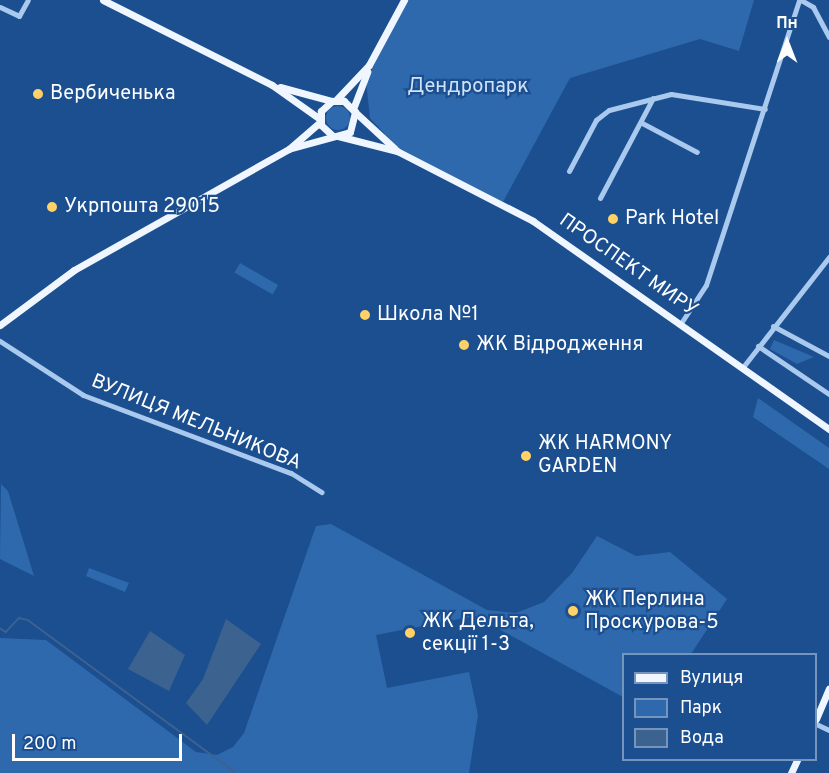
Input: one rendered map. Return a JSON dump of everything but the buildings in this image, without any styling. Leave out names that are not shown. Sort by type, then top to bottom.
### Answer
[{"type":"main road","points":[[104,0],[272,85],[320,120],[335,136]]},
{"type":"main road","points":[[0,325],[74,270],[290,149],[353,129],[354,111],[369,65],[404,0]]},
{"type":"main road","points":[[290,149],[320,120],[334,101],[369,65]]},
{"type":"main road","points":[[272,85],[334,101],[354,111]]},
{"type":"main road","name":"ПРОСПЕКТ МИРУ","points":[[354,111],[397,151]]},
{"type":"main road","name":"ПРОСПЕКТ МИРУ","points":[[335,136],[397,151],[534,221],[829,429]]},
{"type":"main road","points":[[817,717],[829,689]]},
{"type":"street","points":[[0,7],[19,16],[27,0]]},
{"type":"street","points":[[681,323],[706,285],[800,0],[813,7],[829,37]]},
{"type":"street","points":[[569,171],[601,114],[653,98],[692,96],[765,109]]},
{"type":"street","points":[[600,198],[642,123],[653,98]]},
{"type":"street","points":[[642,123],[697,152]]},
{"type":"street","points":[[743,367],[829,257]]},
{"type":"street","points":[[773,326],[829,356]]},
{"type":"street","name":"ВУЛИЦЯ МЕЛЬНИКОВА","points":[[0,341],[83,395],[291,473],[322,492]]},
{"type":"street","points":[[758,346],[829,394]]},
{"type":"green space","name":"Дендропарк","points":[[407,0],[754,0],[739,51],[700,39],[570,78],[503,202],[398,148],[370,118],[366,81]]},
{"type":"green space","points":[[338,106],[347,109],[350,118],[347,127],[338,130],[329,127],[326,118],[329,109]]},
{"type":"green space","points":[[240,263],[278,285],[273,295],[234,273]]},
{"type":"green space","points":[[774,340],[814,357],[797,364],[770,349]]},
{"type":"green space","points":[[758,398],[829,448],[829,469],[753,417]]},
{"type":"green space","points":[[1,484],[8,491],[34,576],[0,559]]},
{"type":"green space","points":[[331,524],[487,610],[516,613],[544,602],[572,573],[597,536],[636,556],[670,552],[727,599],[692,653],[622,653],[622,696],[475,616],[376,635],[387,688],[469,672],[478,715],[469,773],[0,773],[0,638],[46,640],[196,752],[217,755],[233,747],[244,733],[316,526]]},
{"type":"green space","points":[[89,568],[129,583],[125,592],[86,576]]},
{"type":"water","points":[[226,619],[261,644],[207,725],[186,703],[203,679]]},
{"type":"water","points":[[150,631],[185,655],[169,691],[128,669]]},
{"type":"waterway","points":[[0,628],[6,632],[19,618],[28,620],[236,773]]},
{"type":"place","name":"Вербиченька","points":[[38,94]]},
{"type":"place","name":"Укрпошта 29015","points":[[52,207]]},
{"type":"place","name":"Park Hotel","points":[[613,219]]},
{"type":"place","name":"Школа №1","points":[[365,315]]},
{"type":"place","name":"ЖК Відродження","points":[[464,345]]},
{"type":"place","name":"ЖК HARMONY GARDEN","points":[[526,456]]},
{"type":"place","name":"ЖК Перлина Проскурова-5","points":[[573,611]]},
{"type":"place","name":"ЖК Дельта, секції 1-3","points":[[410,633]]}]
